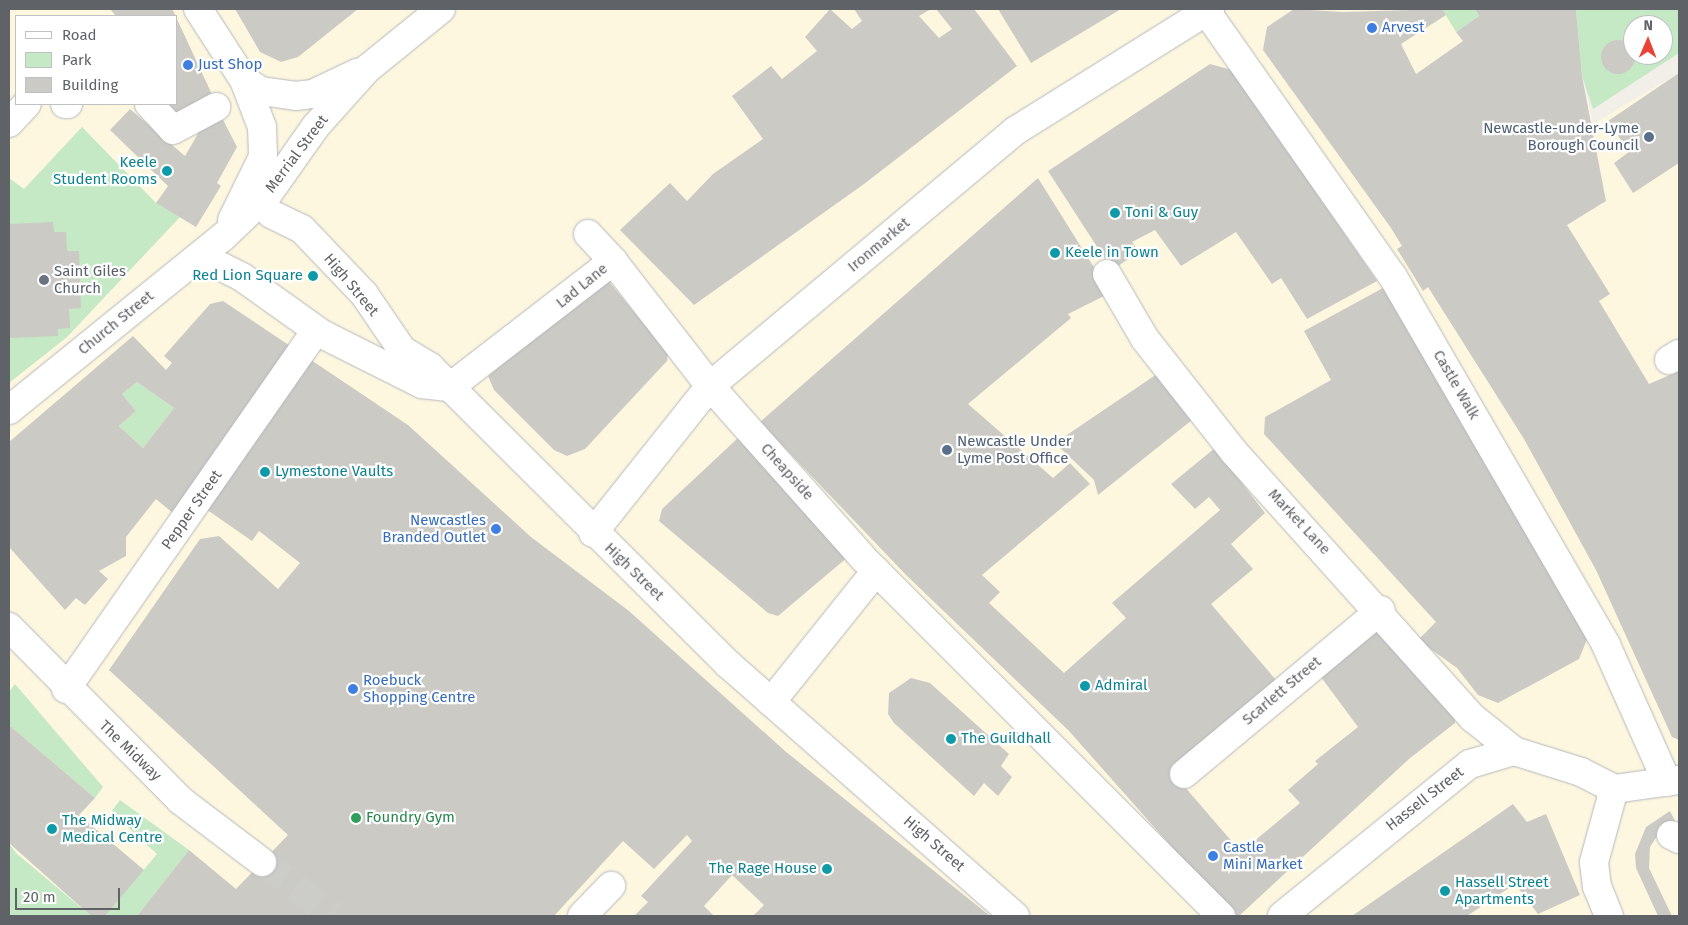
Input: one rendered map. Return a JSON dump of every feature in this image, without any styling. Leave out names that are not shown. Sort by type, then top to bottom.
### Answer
[{"type":"street","points":[[198,9],[244,80],[262,127],[263,157],[223,237]]},
{"type":"street","name":"Merrial Street","points":[[223,237],[268,194],[316,126],[367,69],[441,9]]},
{"type":"street","name":"Ironmarket","points":[[593,533],[710,386],[1015,131],[1208,10]]},
{"type":"street","name":"Castle Walk","points":[[1208,10],[1393,277],[1606,645],[1673,781]]},
{"type":"street","name":"Merrial Street","points":[[244,80],[261,91],[296,96],[313,94],[367,69]]},
{"type":"street","points":[[9,123],[27,105]]},
{"type":"street","points":[[150,105],[173,130],[216,107]]},
{"type":"street","name":"High Street","points":[[272,214],[302,229],[364,294],[402,350],[430,367],[593,533],[771,702],[1015,916]]},
{"type":"street","points":[[588,234],[613,261]]},
{"type":"street","name":"Church Street","points":[[9,410],[223,237]]},
{"type":"street","points":[[200,256],[242,277],[316,330],[422,384],[450,387]]},
{"type":"street","name":"Lad Lane","points":[[450,387],[613,261],[710,386]]},
{"type":"street","name":"Market Lane","points":[[1107,274],[1145,339],[1234,452],[1381,610],[1473,718],[1514,751]]},
{"type":"street","name":"Pepper Street","points":[[66,689],[316,330]]},
{"type":"street","name":"Cheapside","points":[[710,386],[870,565]]},
{"type":"street","points":[[771,702],[870,565],[1221,916]]},
{"type":"street","name":"Scarlett Street","points":[[1184,774],[1381,610]]},
{"type":"street","name":"The Midway","points":[[9,628],[66,689],[180,800],[262,862]]},
{"type":"street","points":[[1514,751],[1580,772],[1614,789],[1673,781]]},
{"type":"street","name":"Hassell Street","points":[[1282,916],[1422,800],[1470,764],[1514,751]]},
{"type":"street","points":[[1609,916],[1597,887],[1594,862],[1614,789]]},
{"type":"street","points":[[582,916],[611,886]]},
{"type":"shaded area","points":[[9,9],[1576,9],[1582,76],[1593,124],[1679,73],[1679,916],[9,916],[9,383],[67,337],[180,217],[156,203],[82,127],[24,190],[9,178]]},
{"type":"green space","points":[[1442,9],[1475,9],[1479,16],[1456,32]]},
{"type":"green space","points":[[1576,9],[1679,9],[1679,53],[1673,57],[1673,15],[1623,15],[1623,65],[1661,65],[1593,109],[1582,76]]},
{"type":"green space","points":[[82,127],[156,203],[180,217],[67,337],[9,383],[9,178],[24,189]]},
{"type":"green space","points":[[137,382],[174,408],[143,448],[119,426],[136,411],[122,394]]},
{"type":"green space","points":[[15,684],[103,787],[95,798],[9,725],[9,692]]},
{"type":"green space","points":[[120,800],[189,850],[137,916],[105,916],[157,854],[111,812]]},
{"type":"green space","points":[[9,843],[16,853],[91,916],[9,916]]},
{"type":"building","points":[[110,9],[172,9],[175,15],[115,15]]},
{"type":"building","points":[[235,9],[358,9],[298,57],[281,62],[260,52]]},
{"type":"building","points":[[830,9],[852,29],[862,21],[854,9],[931,9],[919,16],[939,38],[952,29],[936,9],[974,9],[1017,66],[864,184],[694,305],[620,230],[670,183],[687,201],[713,174],[763,139],[732,96],[771,66],[782,79],[817,51],[805,37]]},
{"type":"building","points":[[998,9],[1121,9],[1031,63]]},
{"type":"building","points":[[1294,9],[1343,12],[1442,9],[1446,15],[1401,44],[1416,74],[1463,41],[1456,32],[1479,16],[1475,9],[1576,9],[1582,76],[1606,201],[1567,225],[1610,294],[1599,301],[1649,384],[1679,371],[1679,740],[1672,737],[1596,570],[1524,439],[1428,287],[1423,291],[1397,249],[1402,246],[1391,228],[1263,50],[1267,27]]},
{"type":"building","name":"Just Shop","points":[[178,21],[215,101],[176,119],[169,105],[178,105]]},
{"type":"building","points":[[1611,41],[1623,41],[1623,65],[1633,65],[1625,73],[1618,74],[1611,73],[1606,69],[1602,64],[1601,57],[1602,50],[1606,45]]},
{"type":"building","points":[[1210,64],[1232,70],[1377,281],[1307,319],[1281,278],[1272,284],[1236,232],[1181,266],[1155,230],[1132,242],[1139,252],[1112,270],[1048,171]]},
{"type":"building","name":"Newcastle-under-Lyme Borough Council","points":[[1679,73],[1679,163],[1633,193],[1614,163],[1629,152],[1608,121]]},
{"type":"building","points":[[130,109],[185,156],[208,116],[219,112],[237,147],[217,183],[221,186],[196,227],[156,203],[168,186],[110,130]]},
{"type":"building","points":[[1038,178],[1110,293],[1068,314],[1071,318],[968,404],[1053,478],[1070,463],[1090,484],[982,575],[1000,592],[989,603],[1064,673],[1126,618],[1112,603],[1220,510],[1209,497],[1195,509],[1171,484],[1215,448],[1265,513],[1231,544],[1253,569],[1211,604],[1276,680],[1171,771],[1241,852],[1300,803],[1288,790],[1318,764],[1315,761],[1358,727],[1318,673],[1373,629],[1388,633],[1455,711],[1455,723],[1409,759],[1239,916],[1233,916],[1069,731],[906,575],[760,422]]},
{"type":"building","name":"Saint Giles Church","points":[[53,222],[54,232],[66,232],[67,251],[79,251],[81,308],[69,309],[70,328],[58,329],[58,336],[9,338],[9,224]]},
{"type":"building","points":[[605,277],[668,353],[667,361],[585,449],[567,456],[554,450],[494,390],[488,376]]},
{"type":"building","points":[[1383,288],[1588,637],[1579,659],[1498,703],[1478,695],[1457,668],[1418,640],[1436,622],[1264,434],[1265,417],[1331,380],[1304,331]]},
{"type":"building","points":[[223,301],[408,425],[531,537],[629,611],[785,751],[990,916],[753,916],[764,905],[732,875],[704,906],[714,916],[634,916],[648,902],[641,896],[692,841],[687,835],[654,869],[623,841],[554,916],[137,916],[189,850],[236,889],[288,835],[109,670],[200,539],[219,536],[278,589],[300,563],[259,531],[252,541],[203,507],[174,514],[156,499],[126,537],[126,556],[99,571],[108,579],[85,605],[76,598],[65,610],[9,547],[9,442],[133,336],[166,370],[172,363],[164,356],[210,304]],"holes":[[[137,382],[174,408],[143,448],[119,426],[136,411],[122,394]]]},
{"type":"building","points":[[1157,374],[1192,420],[1098,495],[1094,480],[1055,443]]},
{"type":"building","points":[[739,437],[849,556],[778,616],[768,613],[659,521],[662,509]]},
{"type":"building","name":"The Guildhall","points":[[911,678],[930,683],[1009,754],[1001,766],[1012,777],[998,796],[984,783],[974,796],[894,723],[888,714],[889,693]]},
{"type":"building","name":"The Midway Medical Centre","points":[[9,725],[95,798],[79,815],[144,870],[105,916],[91,916],[9,843]]},
{"type":"building","points":[[1513,804],[1527,822],[1546,814],[1580,895],[1538,914],[1515,884],[1467,916],[1352,916]]},
{"type":"building","points":[[1670,811],[1675,821],[1661,830],[1650,847],[1649,868],[1672,916],[1658,916],[1636,868],[1635,854],[1646,827]]},
{"type":"tunnel","points":[[262,862],[333,916]]},
{"type":"place","name":"Arvest","points":[[1372,28]]},
{"type":"place","name":"Just Shop","points":[[188,65]]},
{"type":"place","name":"Newcastle-under-Lyme Borough Council","points":[[1649,137]]},
{"type":"place","name":"Keele Student Rooms","points":[[167,171]]},
{"type":"place","name":"Toni & Guy","points":[[1115,213]]},
{"type":"place","name":"Keele in Town","points":[[1055,253]]},
{"type":"place","name":"Red Lion Square","points":[[313,276]]},
{"type":"place","name":"Saint Giles Church","points":[[44,280]]},
{"type":"place","name":"Newcastle Under Lyme Post Office","points":[[947,450]]},
{"type":"place","name":"Lymestone Vaults","points":[[265,472]]},
{"type":"place","name":"Newcastles Branded Outlet","points":[[496,529]]},
{"type":"place","name":"Admiral","points":[[1085,686]]},
{"type":"place","name":"Roebuck Shopping Centre","points":[[353,689]]},
{"type":"place","name":"The Guildhall","points":[[951,739]]},
{"type":"place","name":"Foundry Gym","points":[[356,818]]},
{"type":"place","name":"The Midway Medical Centre","points":[[52,829]]},
{"type":"place","name":"Castle Mini Market","points":[[1213,856]]},
{"type":"place","name":"The Rage House","points":[[827,869]]},
{"type":"place","name":"Hassell Street Apartments","points":[[1445,891]]}]
